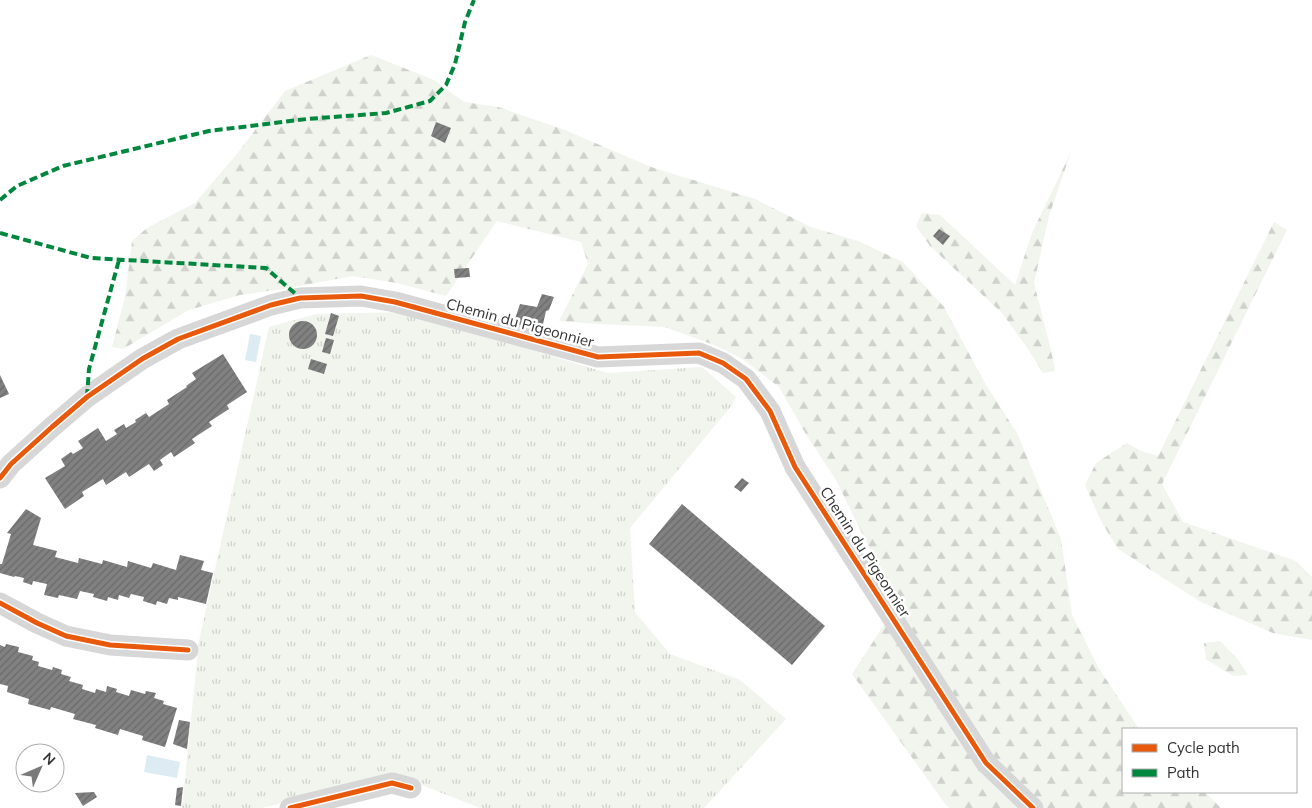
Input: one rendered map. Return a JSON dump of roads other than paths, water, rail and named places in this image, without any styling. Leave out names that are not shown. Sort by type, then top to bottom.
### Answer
[{"type":"street","name":"Chemin du Pigeonnier","points":[[0,478],[11,464],[87,397],[142,359],[178,339],[271,305],[300,298],[361,296],[395,302],[598,358],[699,353],[723,363],[746,379],[770,411],[795,467],[986,763],[1033,808]]},
{"type":"street","points":[[0,603],[37,624],[66,636],[110,645],[188,650]]},
{"type":"street","points":[[290,808],[392,783],[411,788]]}]
